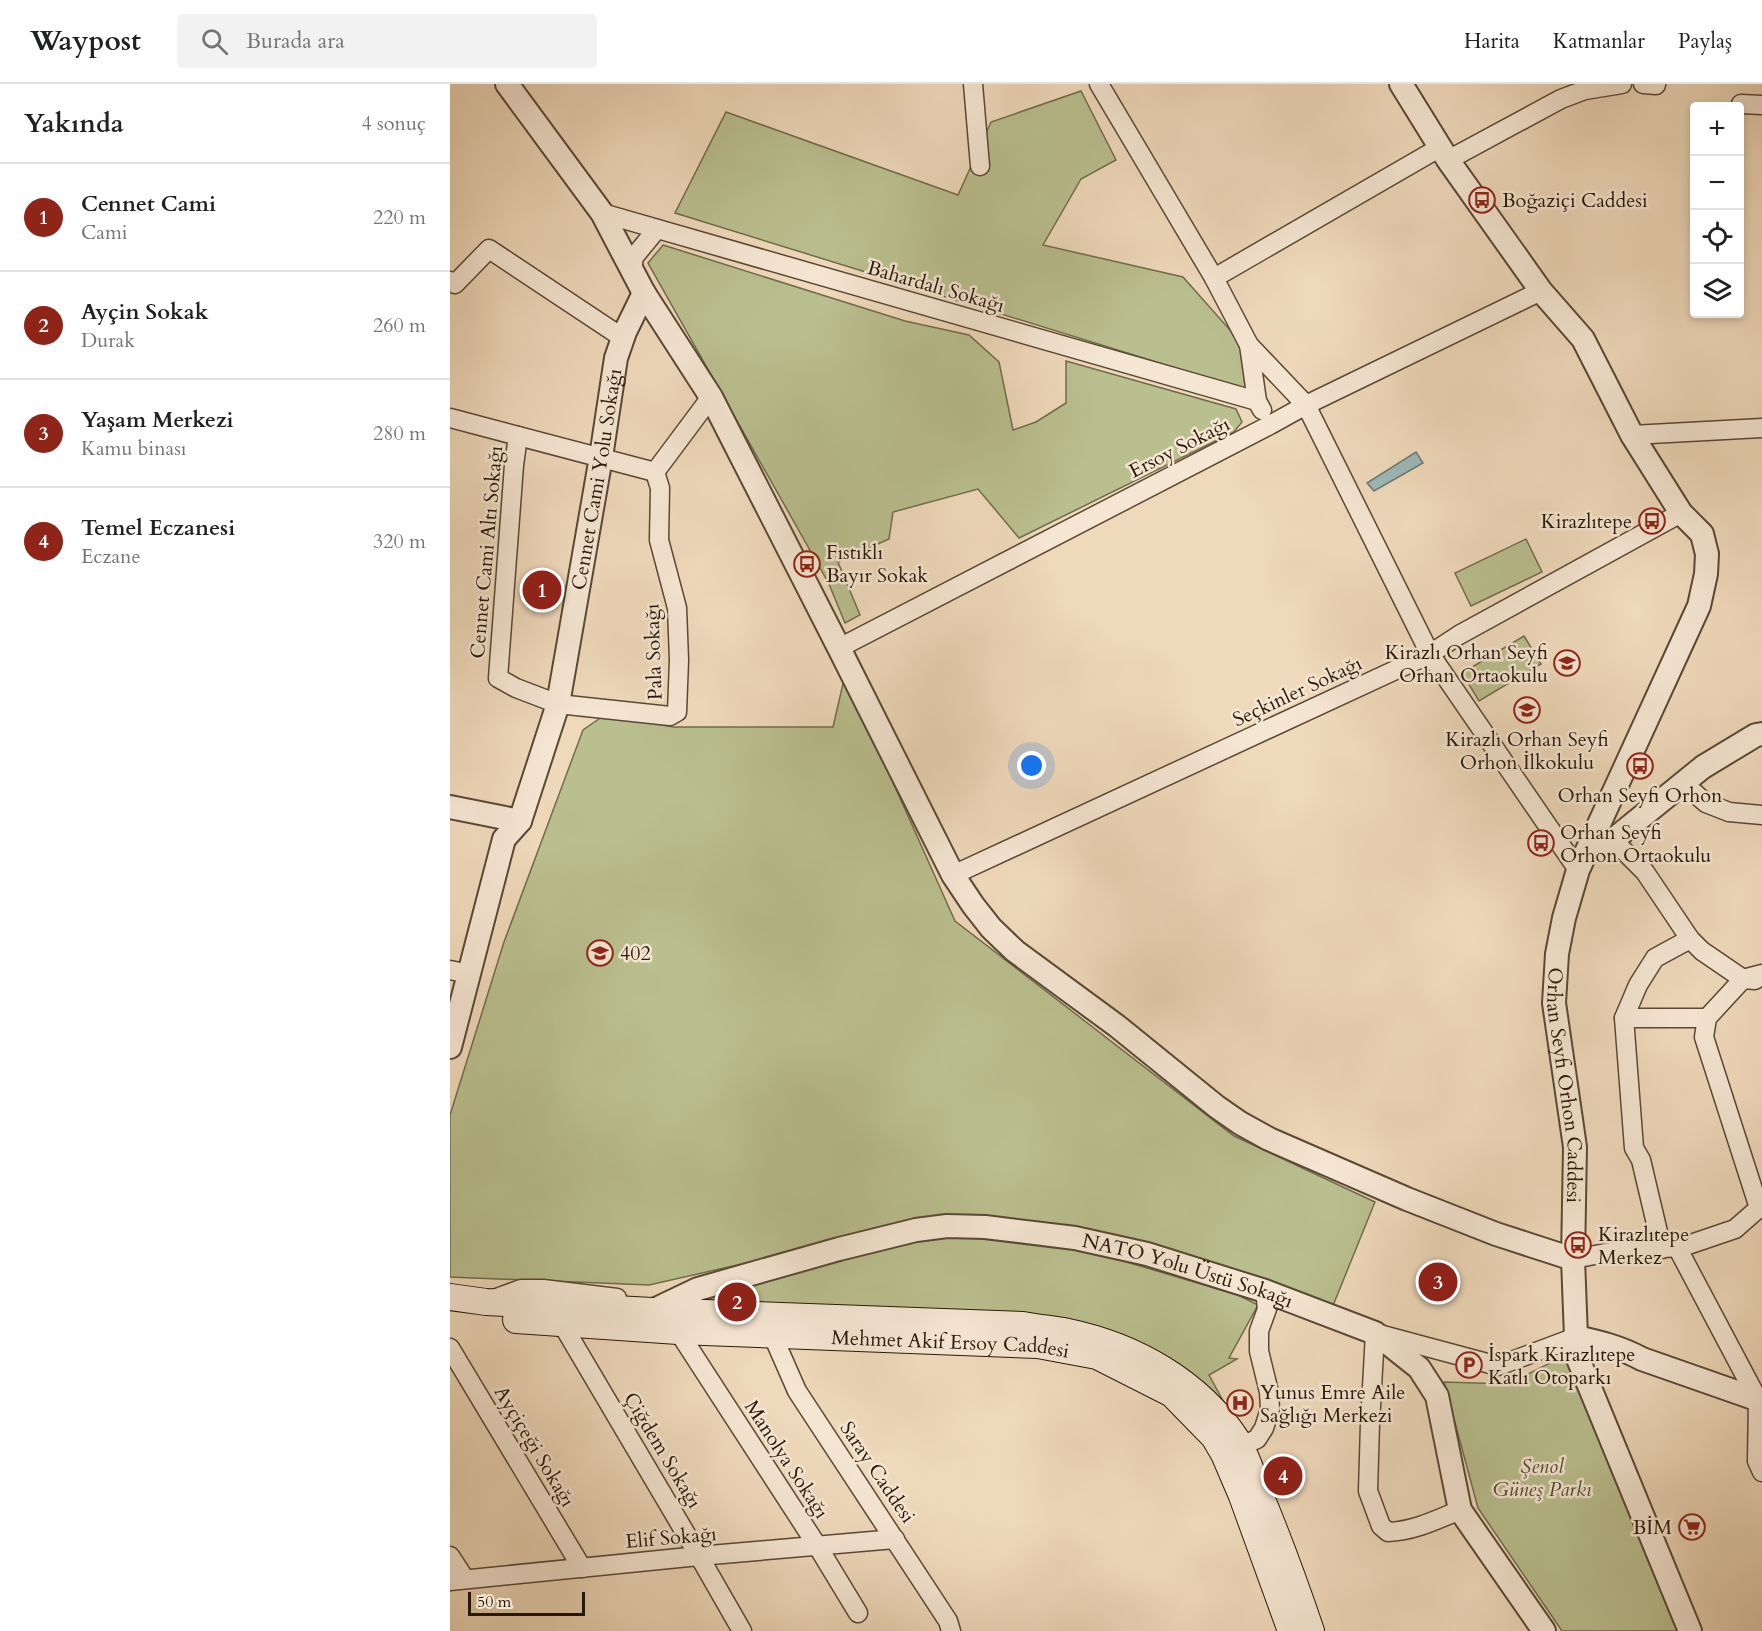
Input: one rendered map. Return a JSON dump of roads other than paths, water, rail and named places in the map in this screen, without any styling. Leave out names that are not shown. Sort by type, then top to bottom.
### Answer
[{"type":"main road","name":"Mehmet Akif Ersoy Caddesi","points":[[450,1298],[652,1320],[771,1325],[1038,1345],[1097,1356],[1172,1394],[1214,1437],[1231,1448],[1280,1543],[1311,1631]]},
{"type":"main road","name":"Mehmet Akif Ersoy Caddesi","points":[[450,1314],[562,1324],[652,1320],[678,1331],[771,1325]]},
{"type":"main road","name":"Mehmet Akif Ersoy Caddesi","points":[[1231,1448],[1242,1496],[1291,1631]]},
{"type":"street","points":[[507,84],[602,213],[644,293],[711,397],[953,875],[973,904],[991,928],[1015,951],[1117,1026],[1217,1107],[1269,1139],[1407,1199],[1496,1234],[1573,1258],[1622,1250],[1683,1247],[1735,1229],[1760,1209],[1704,1037],[1707,1018],[1743,979],[1762,974]]},
{"type":"street","points":[[973,84],[980,166]]},
{"type":"street","points":[[1099,84],[1214,278],[1249,345],[1306,405],[1430,654],[1578,870]]},
{"type":"street","points":[[1401,84],[1444,154],[1541,291],[1583,339],[1632,435],[1681,513],[1702,534],[1707,554],[1706,574],[1699,606],[1590,844]]},
{"type":"street","points":[[1214,278],[1444,154],[1561,99],[1585,90],[1622,84]]},
{"type":"street","points":[[1643,84],[1656,85]]},
{"type":"street","points":[[1744,104],[1762,105]]},
{"type":"street","name":"Bahardalı Sokağı","points":[[602,213],[1257,401]]},
{"type":"street","points":[[632,269],[633,257],[657,229]]},
{"type":"street","points":[[450,281],[455,284],[489,249],[623,338]]},
{"type":"street","name":"Ersoy Sokağı","points":[[840,648],[1306,405],[1541,291]]},
{"type":"street","name":"Cennet Cami Yolu Sokağı","points":[[450,1047],[460,972],[504,839],[520,821],[558,704],[616,358],[644,293]]},
{"type":"street","points":[[1249,345],[1257,401],[1270,425]]},
{"type":"street","points":[[450,418],[655,472],[711,397]]},
{"type":"street","points":[[1632,435],[1762,428]]},
{"type":"street","name":"Cennet Cami Altı Sokağı","points":[[518,436],[498,678],[516,688],[558,704]]},
{"type":"street","name":"Pala Sokağı","points":[[558,704],[670,716],[677,712],[679,660],[677,608],[659,540],[660,488],[655,472]]},
{"type":"street","name":"Seçkinler Sokağı","points":[[953,875],[1430,654],[1459,635],[1681,513]]},
{"type":"street","points":[[1590,844],[1613,840],[1703,767],[1756,735],[1762,734]]},
{"type":"street","points":[[1683,783],[1706,803],[1729,812],[1762,814]]},
{"type":"street","points":[[450,807],[520,821]]},
{"type":"street","points":[[1613,840],[1645,872],[1690,939],[1702,951],[1743,979],[1762,981]]},
{"type":"street","name":"Orhan Seyfi Orhon Caddesi","points":[[1590,844],[1578,870],[1564,918],[1554,980],[1554,1003],[1575,1148],[1573,1258],[1576,1337],[1585,1346],[1701,1631]]},
{"type":"street","points":[[1690,939],[1655,958],[1638,985],[1624,1018],[1634,1148],[1641,1160],[1669,1248],[1760,1400],[1757,1461],[1762,1472]]},
{"type":"street","points":[[1624,1018],[1707,1018]]},
{"type":"street","name":"NATO Yolu Üstü Sokağı","points":[[652,1320],[698,1290],[796,1261],[916,1230],[947,1226],[985,1227],[1075,1238],[1147,1254],[1265,1291],[1375,1333],[1419,1368],[1437,1396],[1460,1510],[1544,1631]]},
{"type":"street","points":[[1231,1448],[1257,1439],[1264,1428],[1270,1409],[1269,1392],[1259,1351],[1259,1331],[1267,1309],[1265,1291]]},
{"type":"street","name":"Çiğdem Sokağı","points":[[562,1324],[741,1631]]},
{"type":"street","name":"Saray Caddesi","points":[[771,1325],[797,1391],[948,1621],[951,1631]]},
{"type":"street","name":"Manolya Sokağı","points":[[678,1331],[858,1612]]},
{"type":"street","points":[[1460,1510],[1402,1531],[1388,1532],[1381,1526],[1368,1491],[1375,1333],[1498,1366],[1576,1337],[1609,1344],[1642,1359],[1760,1400]]},
{"type":"street","points":[[1576,1337],[1574,1349],[1690,1631]]},
{"type":"street","name":"Ayçiçeği Sokağı","points":[[450,1348],[582,1568]]},
{"type":"street","name":"Elif Sokağı","points":[[458,1580],[895,1539]]},
{"type":"street","points":[[450,1556],[458,1580]]},
{"type":"water","points":[[1416,452],[1423,463],[1374,491],[1367,483]]},
{"type":"place","name":"Boğaziçi Caddesi","points":[[1482,200]]},
{"type":"place","name":"Kirazlıtepe","points":[[1652,521]]},
{"type":"place","name":"Fıstıklı Bayır Sokak","points":[[807,564]]},
{"type":"place","name":"Cennet Cami","points":[[542,590]]},
{"type":"place","name":"Kirazlı Orhan Seyfi Orhan Ortaokulu","points":[[1567,663]]},
{"type":"place","name":"Kirazlı Orhan Seyfi Orhon İlkokulu","points":[[1527,710]]},
{"type":"place","name":"Orhan Seyfi Orhon","points":[[1640,766]]},
{"type":"place","name":"Orhan Seyfi Orhon Ortaokulu","points":[[1541,843]]},
{"type":"place","name":"402","points":[[600,953]]},
{"type":"place","name":"Kirazlıtepe Merkez","points":[[1578,1245]]},
{"type":"place","name":"Yaşam Merkezi","points":[[1438,1282]]},
{"type":"place","name":"Ayçin Sokak","points":[[737,1302]]},
{"type":"place","name":"İspark Kirazlıtepe Katlı Otoparkı","points":[[1469,1365]]},
{"type":"place","name":"Yunus Emre Aile Sağlığı Merkezi","points":[[1240,1403]]},
{"type":"place","name":"Temel Eczanesi","points":[[1283,1476]]},
{"type":"place","name":"BİM","points":[[1692,1527]]},
{"type":"park label","name":"Şenol Güneş Parkı","points":[[1542,1478]]}]
